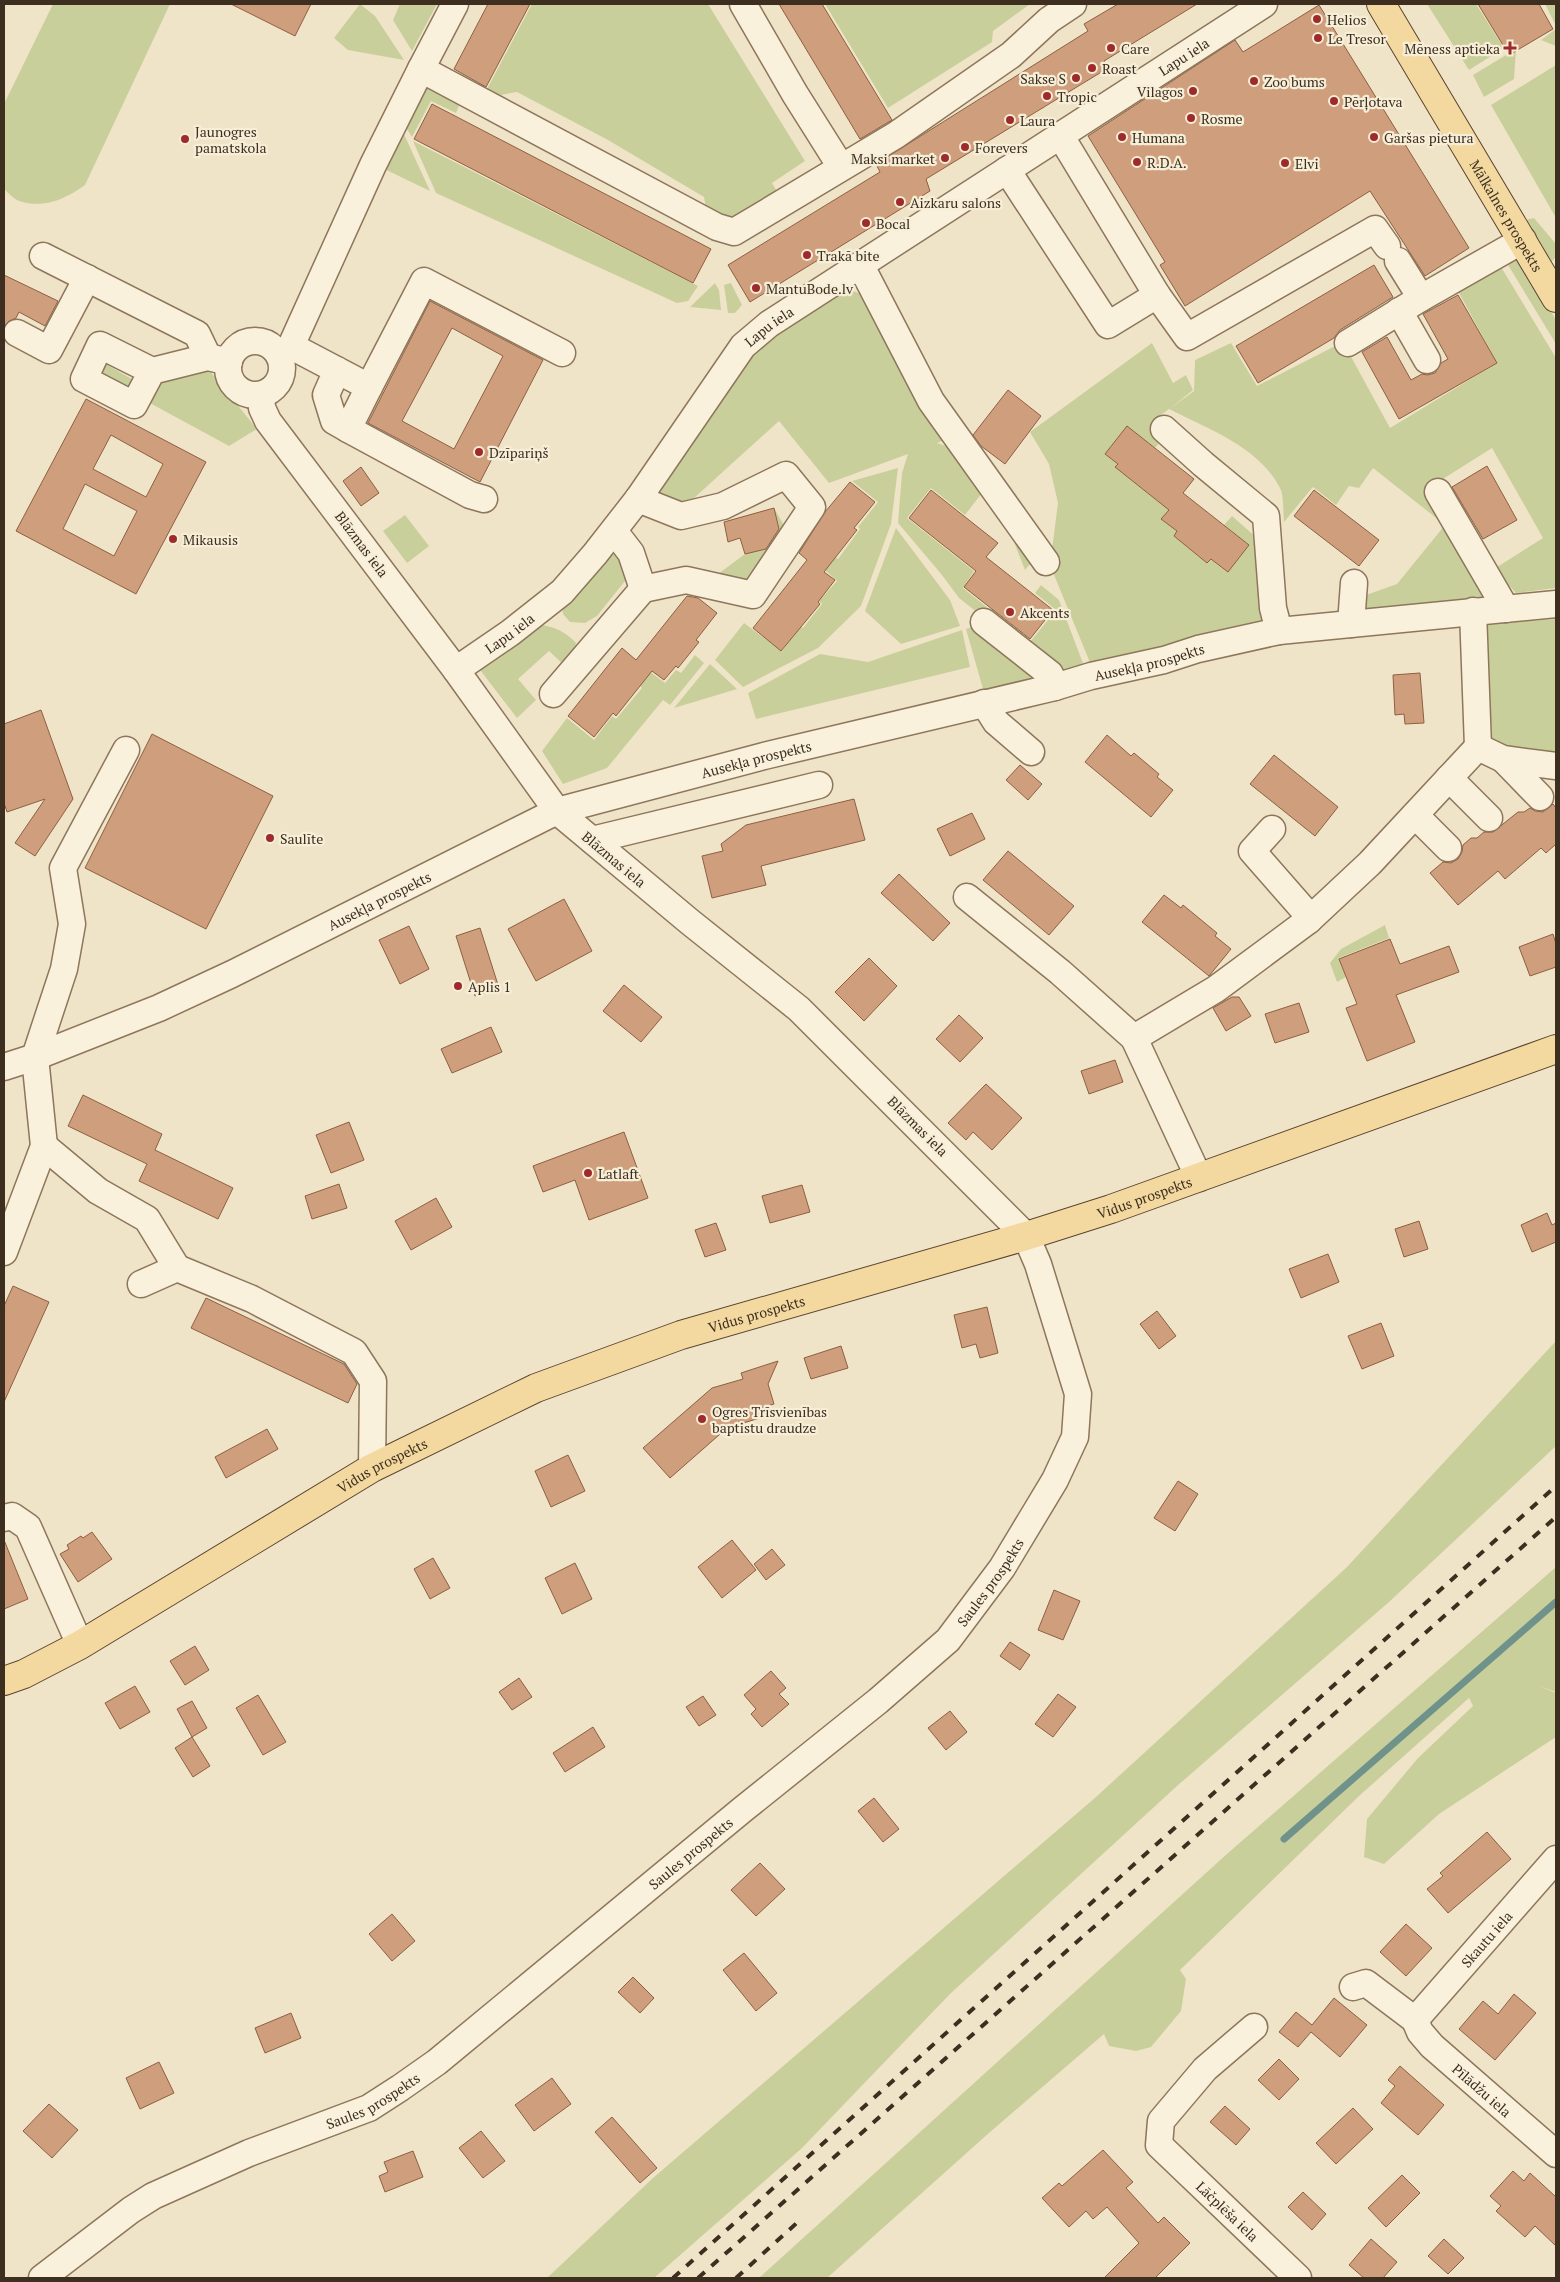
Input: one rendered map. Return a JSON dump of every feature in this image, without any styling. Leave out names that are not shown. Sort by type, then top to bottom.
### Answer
[{"type":"main road","name":"Mālkalnes prospekts","points":[[1381,4],[1556,298]]},
{"type":"main road","name":"Vidus prospekts","points":[[4,1682],[80,1645],[372,1468],[536,1388],[681,1335],[1026,1236],[1199,1178],[1556,1049]]},
{"type":"street","points":[[43,256],[197,334],[228,372],[237,388],[244,393],[261,395],[269,391],[278,382],[285,352],[373,165],[455,4]]},
{"type":"street","points":[[743,4],[795,94],[841,167]]},
{"type":"street","points":[[421,69],[725,231],[734,232],[896,135],[1011,55],[1049,20],[1073,4]]},
{"type":"street","name":"Lapu iela","points":[[456,670],[510,633],[562,592],[614,531],[638,499],[743,346],[769,324],[1264,4]]},
{"type":"street","points":[[1060,135],[1157,296],[1187,337],[1375,229],[1393,254],[1428,360]]},
{"type":"street","points":[[1007,170],[1108,325],[1157,296]]},
{"type":"street","points":[[1348,343],[1523,240]]},
{"type":"street","points":[[861,266],[931,401],[1046,562]]},
{"type":"street","points":[[17,333],[49,350],[87,278]]},
{"type":"street","points":[[348,429],[424,281],[562,352]]},
{"type":"street","points":[[152,371],[230,356],[240,345],[254,341],[269,344],[285,352],[337,370],[369,387]]},
{"type":"street","points":[[337,370],[326,395],[334,422],[470,495],[484,499]]},
{"type":"street","name":"Blāzmas iela","points":[[261,395],[262,408],[268,421],[456,670],[557,811],[798,1009],[1026,1236]]},
{"type":"street","points":[[1164,429],[1266,516],[1272,608],[1279,631]]},
{"type":"street","points":[[553,694],[644,590],[686,580],[753,595],[812,506],[786,476],[723,506],[681,516],[638,499]]},
{"type":"street","points":[[1438,492],[1506,609]]},
{"type":"street","points":[[614,531],[631,553],[644,590]]},
{"type":"street","points":[[1351,624],[1354,583]]},
{"type":"street","name":"Ausekļa prospekts","points":[[4,1067],[35,1057],[159,1008],[232,974],[557,811],[764,756],[1055,687],[1091,676],[1164,660],[1198,649],[1279,631],[1556,604]]},
{"type":"street","points":[[1134,1038],[1216,989],[1309,920],[1366,867],[1416,816],[1478,747],[1473,612]]},
{"type":"street","points":[[984,622],[1050,674],[1055,687]]},
{"type":"street","points":[[984,703],[996,722],[1031,752]]},
{"type":"street","points":[[1478,747],[1503,759],[1556,766]]},
{"type":"street","points":[[4,1252],[44,1146],[35,1057],[64,969],[72,924],[63,868],[126,750]]},
{"type":"street","points":[[1503,759],[1540,797]]},
{"type":"street","points":[[1449,778],[1489,818]]},
{"type":"street","points":[[592,840],[819,785]]},
{"type":"street","points":[[1416,816],[1448,848]]},
{"type":"street","points":[[1272,829],[1252,851],[1309,916],[1309,920]]},
{"type":"street","points":[[967,897],[1060,972],[1134,1038],[1199,1178]]},
{"type":"street","points":[[44,1146],[98,1191],[147,1219],[177,1268],[252,1299],[354,1352],[372,1381],[372,1468]]},
{"type":"street","name":"Saules prospekts","points":[[42,2278],[131,2210],[153,2196],[257,2150],[369,2108],[437,2062],[742,1810],[878,1701],[948,1640],[1007,1561],[1055,1480],[1075,1437],[1078,1394],[1038,1264],[1026,1236]]},
{"type":"street","points":[[141,1284],[177,1268]]},
{"type":"street","points":[[4,1518],[12,1516],[28,1526],[80,1645]]},
{"type":"street","name":"Skautu iela","points":[[1415,2020],[1556,1859]]},
{"type":"street","points":[[1352,1987],[1366,1983],[1415,2020]]},
{"type":"street","name":"Pīlādžu iela","points":[[1415,2020],[1420,2032],[1432,2046],[1556,2154]]},
{"type":"street","name":"Lāčplēša iela","points":[[1254,2027],[1205,2069],[1161,2121],[1159,2145],[1298,2278]]},
{"type":"green space","points":[[53,4],[170,4],[85,185],[70,195],[54,201],[37,204],[17,200],[4,189],[4,104]]},
{"type":"green space","points":[[360,4],[375,16],[404,60],[348,50],[334,38]]},
{"type":"green space","points":[[400,4],[437,4],[412,51],[393,20]]},
{"type":"green space","points":[[532,4],[708,4],[805,161],[772,183],[778,193],[741,220],[707,214],[704,197],[608,140],[517,92],[500,95],[487,89]]},
{"type":"green space","points":[[825,4],[1030,4],[993,31],[992,42],[888,108]]},
{"type":"green space","points":[[1427,4],[1476,4],[1504,48],[1469,70]]},
{"type":"green space","points":[[1545,4],[1556,4],[1556,26]]},
{"type":"green space","points":[[1556,29],[1556,46],[1541,40]]},
{"type":"green space","points":[[1516,49],[1514,79],[1484,97],[1473,75]]},
{"type":"green space","points":[[1556,65],[1556,218],[1491,105]]},
{"type":"green space","points":[[417,82],[460,103],[456,113],[431,101],[412,137],[399,117]]},
{"type":"green space","points":[[397,119],[430,191],[376,165]]},
{"type":"green space","points":[[413,141],[698,286],[688,301],[677,303],[436,193]]},
{"type":"green space","points":[[1534,218],[1556,244],[1556,257],[1550,263],[1525,220]]},
{"type":"green space","points":[[1512,258],[1521,262],[1556,320],[1556,344],[1505,260]]},
{"type":"green space","points":[[1498,262],[1556,358],[1556,588],[1516,593],[1494,569],[1543,538],[1492,448],[1427,489],[1490,596],[1354,614],[1355,599],[1397,584],[1445,525],[1373,468],[1359,488],[1349,486],[1336,505],[1313,487],[1284,522],[1283,500],[1280,488],[1271,473],[1259,461],[1231,440],[1169,409],[1158,417],[1151,427],[1164,438],[1155,448],[1127,426],[1105,454],[1118,464],[1116,467],[1154,498],[1171,507],[1162,519],[1177,531],[1174,536],[1207,563],[1211,559],[1228,572],[1249,545],[1224,525],[1232,516],[1257,538],[1264,623],[1207,634],[1091,665],[1050,565],[1058,503],[1049,464],[1030,432],[1152,343],[1173,383],[1186,375],[1193,390],[1171,408],[1194,391],[1195,360],[1231,343],[1257,386],[1343,342],[1390,428],[1497,363],[1459,293],[1463,283]]},
{"type":"green space","points":[[715,283],[719,290],[721,310],[690,307]]},
{"type":"green space","points":[[731,283],[742,305],[735,313],[728,313],[724,285]]},
{"type":"green space","points":[[847,289],[864,295],[947,439],[937,443],[949,447],[982,493],[965,515],[931,488],[907,518],[974,571],[963,588],[1030,642],[1056,610],[1035,593],[1041,585],[1059,600],[1084,666],[1052,671],[959,598],[898,523],[902,473],[908,454],[829,483],[779,421],[683,508],[646,497],[752,352]]},
{"type":"green space","points":[[104,363],[137,382],[131,392],[98,373]]},
{"type":"green space","points":[[209,370],[257,429],[229,446],[148,402],[164,373]]},
{"type":"green space","points":[[898,468],[891,524],[861,606],[818,648],[743,687],[715,660],[744,623],[782,651],[800,626],[803,628],[822,604],[819,601],[837,581],[825,570],[835,557],[838,559],[860,529],[858,527],[878,502],[852,481]]},
{"type":"green space","points":[[774,508],[786,529],[744,585],[714,577],[745,554],[765,549],[763,533],[779,529]]},
{"type":"green space","points":[[999,513],[1031,563],[1025,570],[1010,532],[996,517]]},
{"type":"green space","points":[[405,515],[429,546],[407,563],[383,531]]},
{"type":"green space","points":[[896,528],[950,600],[960,626],[901,644],[865,611]]},
{"type":"green space","points":[[609,554],[623,555],[629,576],[597,616],[585,623],[570,622],[563,614],[562,605]]},
{"type":"green space","points":[[1556,619],[1556,773],[1497,748],[1492,738],[1485,624]]},
{"type":"green space","points":[[536,624],[548,626],[568,635],[576,643],[574,655],[564,665],[549,651],[518,679],[536,700],[517,718],[477,666]]},
{"type":"green space","points":[[983,624],[1048,675],[983,689],[966,629]]},
{"type":"green space","points":[[962,630],[970,667],[756,719],[748,693],[820,654],[868,662]]},
{"type":"green space","points":[[695,655],[704,663],[670,705],[663,700],[607,768],[563,784],[542,751],[567,718],[594,740],[612,716],[616,719],[642,688],[638,684],[649,671],[665,683],[676,670],[681,673]]},
{"type":"green space","points":[[710,664],[737,689],[674,708]]},
{"type":"green space","points":[[1385,925],[1389,938],[1339,958],[1346,977],[1337,982],[1330,963],[1341,949]]},
{"type":"green space","points":[[1556,1341],[1556,1446],[1389,1602],[1177,1786],[950,1994],[802,2148],[654,2278],[547,2278],[653,2178],[1096,1797],[1347,1567]]},
{"type":"green space","points":[[1556,1567],[1556,1692],[1539,1686],[1556,1693],[1556,1737],[1439,1814],[1384,1864],[1364,1857],[1367,1819],[1418,1758],[1473,1706],[1469,1698],[1359,1796],[1180,1970],[1186,1979],[1181,2011],[1151,2047],[1136,2051],[1109,2046],[1104,2034],[990,2132],[827,2278],[759,2278],[1228,1853]]},
{"type":"building","points":[[231,4],[311,4],[295,36]]},
{"type":"building","points":[[488,4],[530,4],[486,87],[454,69]]},
{"type":"building","points":[[779,4],[822,4],[892,120],[860,139]]},
{"type":"building","points":[[1118,4],[1197,4],[1104,61],[1108,68],[926,179],[930,191],[750,302],[728,265],[880,172],[876,164],[1088,31],[1084,24]]},
{"type":"building","points":[[1478,4],[1539,4],[1553,29],[1509,55]]},
{"type":"building","points":[[1319,5],[1469,248],[1425,276],[1370,191],[1185,306],[1160,265],[1165,262],[1088,136],[1235,40],[1243,52]]},
{"type":"building","points":[[432,104],[711,249],[693,283],[414,139]]},
{"type":"building","points":[[1374,265],[1393,297],[1340,330],[1334,338],[1258,383],[1236,346]]},
{"type":"building","points":[[4,275],[58,301],[45,326],[19,312],[16,318],[4,326]]},
{"type":"building","points":[[1458,295],[1497,363],[1399,419],[1362,352],[1387,337],[1411,380],[1422,374],[1435,373],[1441,363],[1448,359],[1423,314]]},
{"type":"building","points":[[430,301],[543,360],[480,482],[368,423]],"holes":[[[452,328],[503,356],[454,449],[402,421]]]},
{"type":"building","points":[[1008,390],[1041,416],[1005,464],[981,446],[973,435]]},
{"type":"building","points":[[86,399],[206,462],[136,594],[16,531]],"holes":[[[111,435],[163,464],[146,497],[93,469]],[[85,484],[137,511],[114,556],[63,529]]]},
{"type":"building","points":[[1127,426],[1194,479],[1183,493],[1249,545],[1228,572],[1211,559],[1207,563],[1174,536],[1177,531],[1161,519],[1169,510],[1115,467],[1118,464],[1105,454]]},
{"type":"building","points":[[1487,466],[1517,520],[1483,539],[1452,487]]},
{"type":"building","points":[[361,467],[379,493],[361,506],[343,481]]},
{"type":"building","points":[[850,482],[875,502],[854,528],[857,530],[824,572],[835,580],[818,602],[820,604],[781,651],[753,628],[807,560],[799,553],[825,512]]},
{"type":"building","points":[[931,490],[998,543],[986,557],[1053,610],[1030,639],[964,587],[976,571],[909,518]]},
{"type":"building","points":[[1314,490],[1379,540],[1359,566],[1294,516]]},
{"type":"building","points":[[774,508],[779,529],[766,549],[745,554],[740,538],[728,542],[724,522]]},
{"type":"building","points":[[687,596],[698,598],[717,613],[696,640],[699,642],[678,668],[676,666],[664,680],[652,671],[616,716],[613,713],[594,737],[568,716],[622,648],[636,660]]},
{"type":"building","points":[[1420,673],[1424,723],[1405,724],[1404,714],[1395,715],[1393,675]]},
{"type":"building","points":[[41,710],[73,799],[35,856],[15,843],[45,799],[7,812],[4,803],[4,724]]},
{"type":"building","points":[[152,734],[273,796],[206,929],[85,868]]},
{"type":"building","points":[[1107,735],[1131,756],[1134,753],[1159,774],[1157,777],[1173,790],[1151,817],[1085,762]]},
{"type":"building","points":[[1274,755],[1338,807],[1315,836],[1250,784]]},
{"type":"building","points":[[1020,765],[1042,784],[1028,800],[1006,780]]},
{"type":"building","points":[[854,799],[865,840],[761,866],[766,885],[712,898],[702,856],[723,851],[721,844],[746,825]]},
{"type":"building","points":[[1553,804],[1556,808],[1556,844],[1546,853],[1541,848],[1505,879],[1498,871],[1458,905],[1430,873],[1443,862],[1451,863],[1458,859],[1463,845],[1471,838],[1477,838],[1484,832],[1493,832],[1518,812],[1524,812],[1530,808],[1543,812]]},
{"type":"building","points":[[972,813],[985,839],[950,856],[937,829]]},
{"type":"building","points":[[1008,851],[1074,906],[1049,935],[983,880]]},
{"type":"building","points":[[899,874],[950,923],[933,941],[881,893]]},
{"type":"building","points":[[1164,895],[1181,908],[1183,905],[1217,933],[1215,936],[1231,949],[1209,976],[1142,922]]},
{"type":"building","points":[[564,899],[592,951],[536,981],[508,929]]},
{"type":"building","points":[[409,926],[429,969],[400,984],[379,940]]},
{"type":"building","points":[[480,928],[499,988],[475,996],[456,936]]},
{"type":"building","points":[[1553,934],[1556,944],[1556,967],[1530,976],[1519,947]]},
{"type":"building","points":[[1390,939],[1400,964],[1449,946],[1459,972],[1396,995],[1415,1042],[1367,1061],[1346,1008],[1357,1004],[1339,959]]},
{"type":"building","points":[[869,958],[897,986],[864,1021],[835,992]]},
{"type":"building","points":[[624,985],[662,1017],[641,1042],[603,1011]]},
{"type":"building","points":[[1232,997],[1239,997],[1251,1016],[1226,1031],[1213,1008]]},
{"type":"building","points":[[1299,1003],[1309,1032],[1275,1043],[1265,1014]]},
{"type":"building","points":[[959,1015],[983,1038],[960,1062],[936,1039]]},
{"type":"building","points":[[491,1027],[502,1052],[452,1073],[441,1049]]},
{"type":"building","points":[[1115,1060],[1123,1082],[1089,1094],[1081,1071]]},
{"type":"building","points":[[986,1084],[1022,1118],[992,1150],[973,1132],[966,1140],[948,1123]]},
{"type":"building","points":[[83,1095],[162,1134],[155,1150],[233,1188],[218,1219],[139,1181],[147,1164],[68,1126]]},
{"type":"building","points":[[349,1122],[364,1160],[331,1173],[316,1135]]},
{"type":"building","name":"Latlaft","points":[[624,1132],[648,1198],[589,1220],[575,1180],[543,1192],[533,1166]]},
{"type":"building","points":[[339,1184],[347,1208],[312,1219],[305,1196]]},
{"type":"building","points":[[802,1185],[810,1212],[770,1223],[762,1196]]},
{"type":"building","points":[[436,1198],[452,1227],[411,1250],[395,1221]]},
{"type":"building","points":[[1547,1213],[1552,1225],[1556,1223],[1556,1242],[1532,1252],[1521,1225]]},
{"type":"building","points":[[1419,1221],[1428,1249],[1404,1257],[1395,1229]]},
{"type":"building","points":[[716,1223],[726,1250],[705,1257],[695,1230]]},
{"type":"building","points":[[1328,1254],[1339,1282],[1301,1298],[1289,1269]]},
{"type":"building","points":[[13,1286],[49,1302],[4,1402],[4,1306]]},
{"type":"building","points":[[206,1298],[344,1364],[357,1384],[348,1403],[191,1328]]},
{"type":"building","points":[[987,1307],[998,1353],[980,1358],[976,1344],[962,1348],[954,1315]]},
{"type":"building","points":[[1157,1311],[1176,1336],[1159,1349],[1140,1324]]},
{"type":"building","points":[[1381,1323],[1394,1356],[1362,1369],[1348,1336]]},
{"type":"building","points":[[841,1346],[848,1368],[811,1379],[804,1358]]},
{"type":"building","name":"Ogres Trīsvienības baptistu draudze","points":[[778,1361],[768,1384],[774,1404],[761,1408],[763,1417],[727,1428],[670,1478],[643,1448],[712,1388],[743,1379],[741,1373]]},
{"type":"building","points":[[267,1429],[278,1449],[226,1478],[215,1457]]},
{"type":"building","points":[[568,1455],[585,1491],[551,1507],[535,1471]]},
{"type":"building","points":[[1178,1481],[1198,1494],[1175,1531],[1154,1518]]},
{"type":"building","points":[[92,1532],[112,1559],[78,1582],[60,1554],[69,1549],[67,1545],[81,1536],[83,1538]]},
{"type":"building","points":[[4,1540],[28,1599],[4,1609]]},
{"type":"building","points":[[732,1540],[756,1570],[722,1598],[698,1567]]},
{"type":"building","points":[[772,1549],[785,1565],[766,1580],[754,1564]]},
{"type":"building","points":[[433,1558],[450,1588],[430,1599],[414,1569]]},
{"type":"building","points":[[575,1563],[592,1599],[562,1614],[545,1578]]},
{"type":"building","points":[[1054,1590],[1080,1601],[1063,1640],[1038,1630]]},
{"type":"building","points":[[1010,1642],[1030,1655],[1020,1670],[1000,1656]]},
{"type":"building","points":[[195,1646],[209,1670],[185,1685],[170,1661]]},
{"type":"building","points":[[771,1671],[786,1688],[779,1694],[789,1704],[762,1727],[751,1714],[756,1709],[744,1695]]},
{"type":"building","points":[[519,1678],[532,1697],[512,1710],[499,1692]]},
{"type":"building","points":[[135,1686],[150,1712],[120,1729],[105,1703]]},
{"type":"building","points":[[1058,1694],[1076,1707],[1053,1737],[1035,1724]]},
{"type":"building","points":[[258,1695],[286,1742],[263,1755],[236,1708]]},
{"type":"building","points":[[703,1696],[716,1715],[699,1726],[686,1707]]},
{"type":"building","points":[[192,1701],[207,1728],[192,1737],[177,1709]]},
{"type":"building","points":[[950,1711],[967,1732],[946,1750],[928,1728]]},
{"type":"building","points":[[593,1727],[605,1747],[565,1772],[553,1753]]},
{"type":"building","points":[[192,1737],[210,1766],[193,1777],[175,1748]]},
{"type":"building","points":[[874,1798],[899,1829],[883,1842],[858,1811]]},
{"type":"building","points":[[1487,1832],[1511,1859],[1448,1913],[1427,1889],[1443,1876],[1440,1873]]},
{"type":"building","points":[[760,1863],[785,1889],[756,1916],[731,1890]]},
{"type":"building","points":[[392,1914],[415,1941],[392,1961],[369,1934]]},
{"type":"building","points":[[1406,1924],[1432,1948],[1406,1976],[1380,1952]]},
{"type":"building","points":[[744,1953],[777,1993],[756,2011],[723,1970]]},
{"type":"building","points":[[633,1977],[654,1998],[640,2013],[618,1992]]},
{"type":"building","points":[[1514,1994],[1536,2013],[1495,2060],[1459,2029],[1483,2001],[1498,2014]]},
{"type":"building","points":[[1334,1998],[1367,2025],[1340,2057],[1311,2032],[1298,2047],[1279,2032],[1296,2012],[1312,2025]]},
{"type":"building","points":[[291,2013],[301,2038],[265,2053],[255,2028]]},
{"type":"building","points":[[1279,2059],[1299,2079],[1279,2100],[1258,2080]]},
{"type":"building","points":[[159,2062],[174,2093],[140,2109],[126,2078]]},
{"type":"building","points":[[1400,2066],[1444,2105],[1418,2135],[1381,2103],[1395,2086],[1388,2080]]},
{"type":"building","points":[[552,2078],[571,2104],[534,2131],[515,2105]]},
{"type":"building","points":[[49,2104],[78,2130],[52,2158],[23,2131]]},
{"type":"building","points":[[1225,2106],[1250,2129],[1236,2145],[1210,2122]]},
{"type":"building","points":[[1353,2108],[1373,2129],[1336,2164],[1316,2143]]},
{"type":"building","points":[[612,2117],[657,2168],[640,2183],[595,2132]]},
{"type":"building","points":[[481,2131],[505,2161],[483,2178],[459,2148]]},
{"type":"building","points":[[1103,2150],[1133,2182],[1126,2188],[1158,2223],[1164,2217],[1190,2243],[1155,2278],[1104,2278],[1139,2243],[1107,2207],[1093,2219],[1086,2211],[1069,2227],[1042,2198],[1059,2183],[1062,2186]]},
{"type":"building","points":[[413,2151],[423,2177],[385,2192],[379,2176],[388,2172],[384,2162]]},
{"type":"building","points":[[1513,2171],[1524,2181],[1530,2173],[1556,2197],[1556,2246],[1535,2226],[1525,2237],[1496,2211],[1501,2206],[1490,2196]]},
{"type":"building","points":[[1402,2175],[1420,2193],[1386,2227],[1368,2208]]},
{"type":"building","points":[[1303,2192],[1326,2214],[1312,2230],[1288,2207]]},
{"type":"building","points":[[1371,2239],[1397,2262],[1383,2278],[1364,2278],[1349,2265]]},
{"type":"building","points":[[1444,2239],[1464,2258],[1448,2274],[1428,2256]]},
{"type":"waterway","points":[[1284,1839],[1556,1602]]},
{"type":"railway","points":[[673,2278],[1556,1486]]},
{"type":"railway","points":[[698,2278],[1556,1517]]},
{"type":"railway","points":[[736,2278],[800,2220]]},
{"type":"place","name":"Helios","points":[[1317,19]]},
{"type":"place","name":"Le Tresor","points":[[1318,38]]},
{"type":"place","name":"Care","points":[[1111,48]]},
{"type":"place","name":"Mēness aptieka","points":[[1510,48]]},
{"type":"place","name":"Roast","points":[[1092,68]]},
{"type":"place","name":"Sakse S","points":[[1076,78]]},
{"type":"place","name":"Zoo bums","points":[[1254,81]]},
{"type":"place","name":"Vilagos","points":[[1193,91]]},
{"type":"place","name":"Tropic","points":[[1047,96]]},
{"type":"place","name":"Pērļotava","points":[[1334,101]]},
{"type":"place","name":"Rosme","points":[[1191,118]]},
{"type":"place","name":"Laura","points":[[1010,120]]},
{"type":"place","name":"Humana","points":[[1122,137]]},
{"type":"place","name":"Garšas pietura","points":[[1374,137]]},
{"type":"place","name":"Jaunogres pamatskola","points":[[185,139]]},
{"type":"place","name":"Forevers","points":[[965,147]]},
{"type":"place","name":"Maksi market","points":[[945,158]]},
{"type":"place","name":"R.D.A.","points":[[1137,162]]},
{"type":"place","name":"Elvi","points":[[1285,163]]},
{"type":"place","name":"Aizkaru salons","points":[[900,202]]},
{"type":"place","name":"Bocal","points":[[866,223]]},
{"type":"place","name":"Trakā bite","points":[[807,255]]},
{"type":"place","name":"MantuBode.lv","points":[[756,288]]},
{"type":"place","name":"Dzīpariņš","points":[[479,452]]},
{"type":"place","name":"Mikausis","points":[[173,539]]},
{"type":"place","name":"Akcents","points":[[1010,612]]},
{"type":"place","name":"Saulīte","points":[[270,838]]},
{"type":"place","name":"Aplis 1","points":[[458,986]]},
{"type":"place","name":"Latlaft","points":[[588,1173]]},
{"type":"place","name":"Ogres Trīsvienības baptistu draudze","points":[[702,1419]]}]
